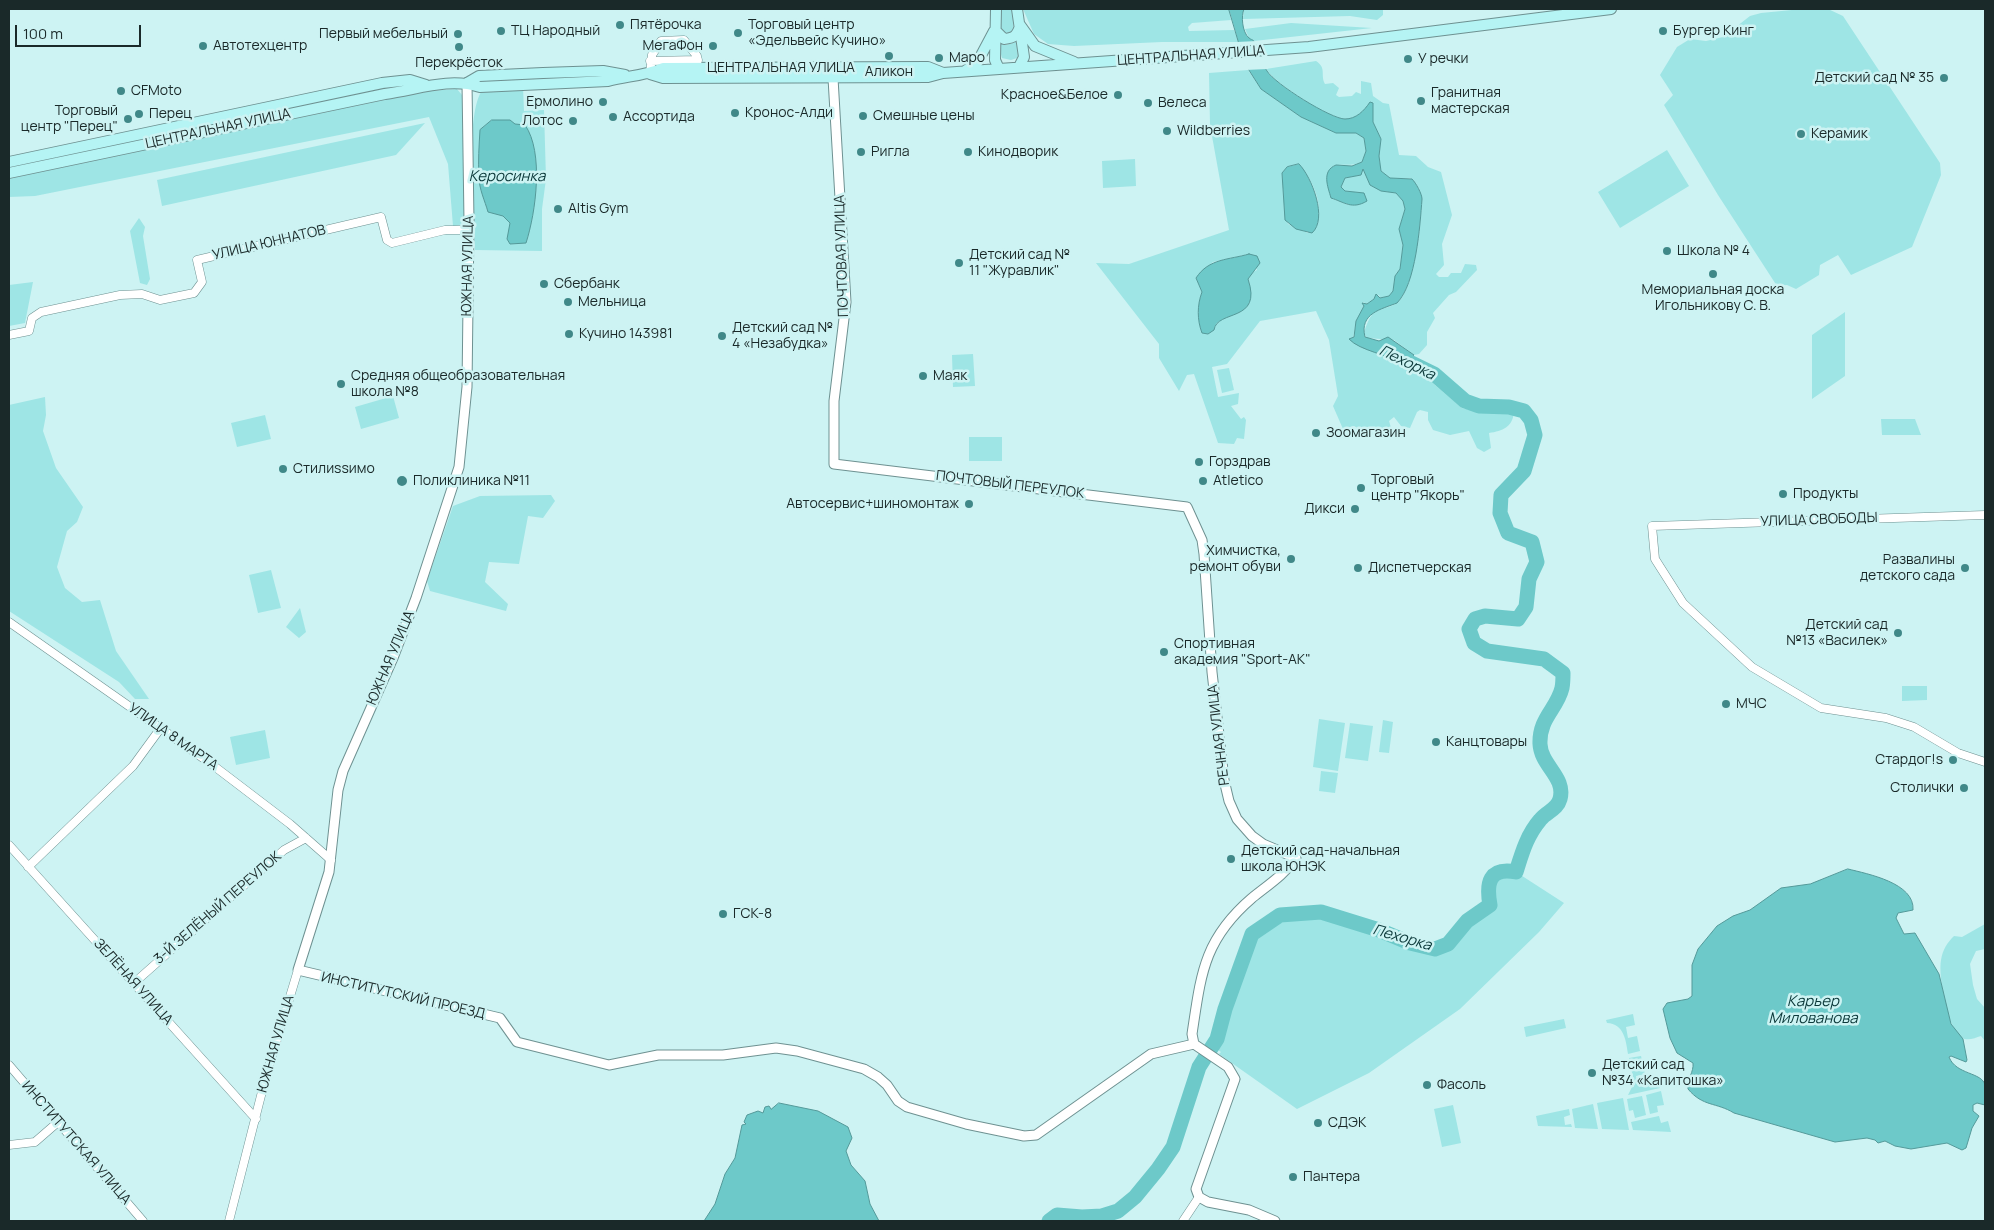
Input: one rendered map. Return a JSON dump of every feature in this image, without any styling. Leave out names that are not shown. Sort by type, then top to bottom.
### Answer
[{"type":"main road","points":[[996,9],[995,60],[999,69]]},
{"type":"main road","points":[[1017,9],[1024,58],[1019,67]]},
{"type":"main road","name":"ЦЕНТРАЛЬНАЯ УЛИЦА","points":[[9,173],[385,94],[411,91],[426,85],[467,83],[479,76],[603,71],[628,75],[650,74],[663,78],[928,77],[964,71],[1270,50],[1439,32],[1611,9]]},
{"type":"main road","points":[[995,30],[1004,39],[1013,38],[1018,34],[1020,25]]},
{"type":"main road","points":[[1020,25],[1035,46],[1078,63]]},
{"type":"main road","points":[[964,71],[977,63],[995,30]]},
{"type":"main road","name":"ЦЕНТРАЛЬНАЯ УЛИЦА","points":[[650,74],[663,68],[697,64],[928,67],[943,73]]},
{"type":"main road","name":"ЦЕНТРАЛЬНАЯ УЛИЦА","points":[[9,162],[382,83],[410,80],[426,85]]},
{"type":"main road","points":[[191,124],[193,134]]},
{"type":"street","points":[[650,61],[697,64],[697,56],[684,40],[661,41],[656,46],[650,61],[650,74]]},
{"type":"street","name":"ПОЧТОВАЯ УЛИЦА","points":[[833,78],[846,302],[833,414],[834,464]]},
{"type":"street","name":"ЮЖНАЯ УЛИЦА","points":[[229,1221],[268,1068],[322,897],[331,860],[338,790],[343,771],[393,658],[416,598],[459,467],[467,387],[469,230],[467,83]]},
{"type":"street","name":"УЛИЦА ЮННАТОВ","points":[[9,335],[29,331],[32,318],[41,312],[120,295],[142,294],[160,300],[194,293],[202,282],[196,260],[381,218],[387,240],[392,242],[445,230],[469,230]]},
{"type":"street","name":"ПОЧТОВЫЙ ПЕРЕУЛОК","points":[[834,464],[1187,507]]},
{"type":"street","name":"РЕЧНАЯ УЛИЦА","points":[[1187,507],[1202,540],[1204,554],[1212,672],[1228,801],[1236,819],[1252,836],[1277,851],[1296,858],[1288,870],[1236,913],[1212,944],[1200,985],[1192,1034],[1198,1046]]},
{"type":"street","name":"УЛИЦА СВОБОДЫ","points":[[1985,515],[1652,526],[1656,559],[1683,603],[1752,667],[1822,708],[1886,718],[1914,727],[1958,753],[1985,762]]},
{"type":"street","name":"УЛИЦА 8 МАРТА","points":[[9,622],[160,730],[210,763],[306,838],[331,860]]},
{"type":"street","points":[[28,867],[133,766],[160,730]]},
{"type":"street","name":"3-Й ЗЕЛЁНЫЙ ПЕРЕУЛОК","points":[[134,983],[284,850],[306,838]]},
{"type":"street","name":"ЗЕЛЁНАЯ УЛИЦА","points":[[9,845],[256,1119]]},
{"type":"street","name":"ИНСТИТУТСКИЙ ПРОЕЗД","points":[[298,970],[500,1018],[517,1042],[609,1065],[658,1055],[723,1055],[776,1048],[797,1050],[864,1069],[887,1084],[898,1101],[907,1107],[966,1124],[1024,1136],[1036,1135],[1151,1054],[1198,1046]]},
{"type":"street","points":[[1198,1046],[1228,1067],[1235,1080],[1231,1096],[1198,1180],[1196,1189],[1199,1197],[1208,1202],[1249,1210],[1276,1221]]},
{"type":"street","name":"ИНСТИТУТСКАЯ УЛИЦА","points":[[9,1065],[143,1221]]},
{"type":"street","points":[[9,1145],[35,1142],[58,1122]]},
{"type":"street","points":[[1183,1221],[1199,1197]]},
{"type":"shaded area","points":[[999,9],[1013,9],[1014,32],[1007,35],[1001,28]]},
{"type":"shaded area","points":[[1023,9],[1229,9],[1231,20],[1192,23],[1188,27],[1189,31],[1234,30],[1240,42],[1162,42],[1074,46],[1048,44],[1034,34]]},
{"type":"shaded area","points":[[1244,9],[1383,9],[1383,15],[1377,20],[1350,16],[1243,19]]},
{"type":"shaded area","name":"Керамик","points":[[1802,9],[1828,9],[1843,16],[1940,163],[1941,175],[1912,247],[1851,275],[1838,255],[1820,265],[1819,275],[1796,289],[1787,285],[1777,286],[1718,195],[1664,105],[1673,95],[1660,75],[1677,47],[1690,39],[1706,41],[1723,37],[1750,16],[1761,13]]},
{"type":"shaded area","points":[[1291,23],[1372,28],[1254,41],[1249,38],[1245,29]]},
{"type":"shaded area","points":[[1019,41],[1020,51],[1017,58],[1011,60],[1002,58],[998,43],[1006,45]]},
{"type":"shaded area","points":[[1316,61],[1321,66],[1325,84],[1333,83],[1339,88],[1336,95],[1339,97],[1352,96],[1356,92],[1361,94],[1361,81],[1371,83],[1373,96],[1383,103],[1389,104],[1399,155],[1416,156],[1428,167],[1441,172],[1452,215],[1442,244],[1444,265],[1436,274],[1439,277],[1448,277],[1451,273],[1461,273],[1465,264],[1476,265],[1477,270],[1456,292],[1449,295],[1433,313],[1435,318],[1427,332],[1427,345],[1419,354],[1414,355],[1394,340],[1367,338],[1364,333],[1368,321],[1376,310],[1395,304],[1405,292],[1413,266],[1419,233],[1421,218],[1420,192],[1410,178],[1390,178],[1381,171],[1379,156],[1381,139],[1373,122],[1373,103],[1354,117],[1347,119],[1339,118],[1304,100],[1280,83],[1266,69]]},
{"type":"shaded area","points":[[1248,70],[1261,89],[1301,117],[1336,133],[1356,133],[1364,138],[1366,151],[1362,162],[1333,166],[1328,188],[1331,198],[1348,205],[1363,193],[1345,191],[1341,187],[1345,178],[1361,175],[1363,168],[1371,185],[1381,191],[1396,193],[1403,201],[1405,209],[1399,229],[1403,244],[1400,269],[1395,276],[1393,291],[1389,296],[1380,298],[1379,295],[1367,304],[1363,302],[1364,306],[1356,323],[1353,338],[1361,347],[1396,359],[1407,368],[1416,369],[1462,408],[1475,411],[1514,413],[1511,422],[1506,428],[1489,433],[1491,448],[1484,452],[1477,448],[1469,431],[1450,435],[1433,430],[1428,420],[1428,412],[1420,410],[1417,412],[1410,428],[1401,426],[1394,417],[1389,421],[1392,431],[1382,436],[1364,432],[1354,426],[1343,429],[1333,406],[1338,396],[1329,340],[1316,311],[1260,321],[1227,364],[1212,367],[1218,397],[1239,393],[1238,404],[1231,406],[1241,419],[1244,417],[1246,420],[1244,439],[1237,438],[1234,444],[1218,443],[1194,374],[1187,375],[1179,391],[1159,358],[1159,344],[1096,263],[1129,264],[1229,230],[1210,125],[1209,73]],"holes":[[[1297,164],[1311,181],[1319,206],[1317,220],[1308,233],[1288,224],[1285,212],[1282,173],[1287,167]],[[1249,254],[1257,270],[1251,273],[1248,279],[1250,285],[1208,334],[1202,333],[1198,312],[1202,292],[1196,278],[1213,262]]]},
{"type":"shaded area","points":[[523,87],[524,111],[544,110],[546,179],[542,209],[542,251],[475,250],[472,145],[476,105],[481,92]]},
{"type":"shaded area","points":[[457,89],[462,95],[465,224],[453,226],[448,164],[429,117],[35,196],[9,197],[9,175],[412,92]]},
{"type":"shaded area","points":[[425,123],[396,155],[162,206],[157,180]]},
{"type":"shaded area","points":[[1667,150],[1689,186],[1620,228],[1598,192]]},
{"type":"shaded area","points":[[1135,159],[1136,186],[1103,188],[1102,161]]},
{"type":"shaded area","points":[[139,218],[145,227],[143,236],[150,279],[147,285],[140,283],[130,231]]},
{"type":"shaded area","points":[[33,282],[25,323],[9,326],[9,285]]},
{"type":"shaded area","points":[[1845,312],[1845,376],[1812,399],[1812,335]]},
{"type":"shaded area","points":[[973,354],[975,386],[953,387],[952,355]]},
{"type":"shaded area","points":[[1229,368],[1234,390],[1222,393],[1217,370]]},
{"type":"shaded area","points":[[393,396],[399,418],[361,429],[355,407]]},
{"type":"shaded area","points":[[45,397],[46,415],[43,431],[56,468],[83,507],[77,522],[67,531],[57,567],[65,588],[82,602],[100,600],[116,651],[149,699],[135,699],[119,682],[9,611],[9,405]]},
{"type":"shaded area","points":[[265,415],[271,439],[237,447],[231,423]]},
{"type":"shaded area","points":[[1881,419],[1915,419],[1921,435],[1882,435]]},
{"type":"shaded area","points":[[969,437],[1002,437],[1002,461],[969,461]]},
{"type":"shaded area","points":[[551,495],[555,501],[543,518],[528,516],[519,564],[489,562],[485,582],[508,604],[506,611],[430,591],[427,581],[453,506],[480,496]]},
{"type":"shaded area","points":[[271,570],[281,608],[258,613],[249,575]]},
{"type":"shaded area","points":[[300,608],[306,632],[299,638],[286,627]]},
{"type":"shaded area","points":[[1902,686],[1927,686],[1927,700],[1902,701]]},
{"type":"shaded area","points":[[1319,719],[1345,723],[1338,771],[1313,767]]},
{"type":"shaded area","points":[[1383,720],[1393,722],[1389,753],[1379,752]]},
{"type":"shaded area","points":[[1350,723],[1373,726],[1368,761],[1345,758]]},
{"type":"shaded area","points":[[265,730],[270,758],[236,765],[230,737]]},
{"type":"shaded area","points":[[1321,771],[1338,773],[1335,793],[1319,791]]},
{"type":"shaded area","points":[[1506,870],[1516,872],[1564,903],[1539,932],[1460,1009],[1369,1073],[1297,1109],[1219,1054],[1221,1052],[1212,1046],[1223,1022],[1225,1009],[1252,934],[1280,915],[1321,912],[1379,930],[1410,943],[1435,949],[1448,944],[1467,921],[1490,905],[1489,883],[1495,876]]},
{"type":"shaded area","points":[[1985,924],[1985,949],[1976,951],[1970,964],[1977,999],[1985,1008],[1985,1041],[1981,1036],[1964,1039],[1957,1033],[1948,1014],[1942,989],[1940,968],[1944,949],[1954,936],[1962,937]]},
{"type":"shaded area","points":[[1633,1014],[1635,1025],[1626,1027],[1628,1038],[1637,1036],[1640,1051],[1628,1054],[1625,1038],[1621,1030],[1613,1024],[1607,1023],[1606,1020]]},
{"type":"shaded area","points":[[1564,1019],[1566,1028],[1526,1037],[1524,1027]]},
{"type":"shaded area","points":[[1641,1056],[1645,1074],[1636,1076],[1637,1082],[1658,1078],[1660,1088],[1628,1095],[1634,1083],[1629,1058]]},
{"type":"shaded area","points":[[1661,1091],[1664,1105],[1657,1106],[1658,1112],[1650,1114],[1646,1095]]},
{"type":"shaded area","points":[[1642,1096],[1646,1115],[1635,1118],[1633,1110],[1629,1111],[1627,1099]]},
{"type":"shaded area","points":[[1623,1098],[1629,1130],[1602,1129],[1597,1103]]},
{"type":"shaded area","points":[[1593,1104],[1598,1129],[1575,1128],[1572,1109]]},
{"type":"shaded area","points":[[1453,1105],[1461,1143],[1442,1147],[1434,1109]]},
{"type":"shaded area","points":[[1569,1109],[1570,1115],[1564,1117],[1565,1125],[1571,1124],[1572,1127],[1538,1126],[1536,1116]]},
{"type":"shaded area","points":[[1659,1116],[1661,1123],[1668,1121],[1671,1132],[1633,1130],[1631,1122]]},
{"type":"water","points":[[1229,9],[1244,9],[1242,20],[1245,32],[1255,43],[1265,68],[1272,77],[1292,92],[1316,107],[1345,119],[1356,116],[1370,102],[1373,103],[1373,122],[1381,139],[1379,156],[1381,171],[1390,178],[1412,179],[1421,194],[1416,254],[1409,283],[1397,303],[1373,313],[1365,322],[1364,329],[1365,337],[1379,341],[1388,337],[1414,355],[1404,365],[1360,347],[1349,339],[1354,337],[1356,321],[1364,306],[1362,303],[1367,304],[1374,299],[1376,294],[1380,298],[1389,296],[1393,291],[1395,276],[1400,269],[1403,245],[1399,229],[1405,209],[1403,201],[1396,193],[1381,191],[1370,185],[1363,169],[1361,175],[1345,178],[1341,187],[1345,191],[1364,193],[1367,201],[1362,204],[1352,205],[1331,198],[1327,184],[1328,171],[1336,165],[1352,166],[1362,162],[1366,151],[1364,138],[1356,133],[1336,133],[1301,117],[1261,89],[1245,64]]},
{"type":"water","name":"Керосинка","points":[[492,120],[510,120],[515,124],[525,125],[535,150],[535,199],[526,243],[510,244],[507,239],[510,223],[503,216],[488,212],[481,190],[479,181],[480,130]]},
{"type":"water","points":[[1299,164],[1309,178],[1318,208],[1319,218],[1317,227],[1312,233],[1296,229],[1285,220],[1282,173],[1287,167]]},
{"type":"water","points":[[1249,254],[1257,256],[1260,263],[1248,279],[1251,293],[1249,303],[1245,309],[1223,319],[1208,334],[1202,333],[1198,312],[1202,292],[1196,278],[1201,271],[1213,263]]},
{"type":"water","name":"Карьер Милованова","points":[[1848,869],[1878,877],[1899,886],[1912,901],[1913,910],[1898,913],[1896,918],[1904,934],[1915,933],[1939,974],[1951,1024],[1963,1039],[1967,1060],[1966,1062],[1951,1056],[1949,1057],[1957,1067],[1983,1081],[1986,1087],[1985,1105],[1977,1103],[1973,1105],[1973,1111],[1979,1116],[1972,1128],[1966,1148],[1962,1150],[1947,1143],[1911,1149],[1895,1146],[1885,1141],[1878,1143],[1867,1138],[1835,1142],[1734,1113],[1704,1102],[1688,1089],[1693,1063],[1677,1053],[1670,1038],[1663,1009],[1667,1003],[1688,999],[1692,996],[1692,965],[1698,949],[1717,926],[1733,916],[1750,910],[1781,888],[1810,884]]},
{"type":"water","points":[[779,1103],[818,1111],[848,1127],[852,1138],[846,1151],[851,1165],[865,1181],[870,1204],[879,1221],[704,1221],[715,1204],[725,1174],[735,1158],[742,1125],[746,1124],[744,1122],[747,1115],[758,1111],[763,1113],[765,1107],[769,1106],[771,1109]]},
{"type":"pier","points":[[1257,41],[1268,69],[1245,70],[1237,42]]},
{"type":"waterway","name":"Пехорка","points":[[1049,1221],[1057,1215],[1102,1216],[1118,1211],[1135,1197],[1158,1169],[1173,1147],[1199,1067],[1217,1039],[1225,1009],[1252,934],[1280,915],[1321,912],[1379,930],[1410,943],[1435,949],[1448,944],[1467,921],[1490,905],[1489,884],[1491,878],[1500,872],[1516,872],[1525,844],[1535,826],[1559,803],[1560,784],[1541,752],[1540,735],[1545,720],[1560,695],[1563,673],[1544,659],[1487,651],[1474,643],[1469,629],[1475,619],[1485,616],[1518,619],[1526,607],[1529,579],[1537,562],[1532,542],[1508,533],[1500,513],[1501,495],[1524,471],[1535,435],[1531,420],[1524,411],[1509,407],[1479,406],[1465,401],[1434,374],[1391,353]]},
{"type":"place","name":"Пятёрочка","points":[[620,25]]},
{"type":"place","name":"ТЦ Народный","points":[[501,31]]},
{"type":"place","name":"Бургер Кинг","points":[[1663,31]]},
{"type":"place","name":"Торговый центр «Эдельвейс Кучино»","points":[[738,33]]},
{"type":"place","name":"Первый мебельный","points":[[458,34]]},
{"type":"place","name":"Автотехцентр","points":[[203,46]]},
{"type":"place","name":"МегаФон","points":[[713,46]]},
{"type":"place","name":"Перекрёсток","points":[[459,47]]},
{"type":"place","name":"Аликон","points":[[889,56]]},
{"type":"place","name":"Маро","points":[[939,58]]},
{"type":"place","name":"У речки","points":[[1408,59]]},
{"type":"place","name":"Детский сад № 35","points":[[1944,78]]},
{"type":"place","name":"CFMoto","points":[[121,91]]},
{"type":"place","name":"Красное&Белое","points":[[1118,95]]},
{"type":"place","name":"Гранитная мастерская","points":[[1421,101]]},
{"type":"place","name":"Ермолино","points":[[603,102]]},
{"type":"place","name":"Велеса","points":[[1148,103]]},
{"type":"place","name":"Кронос-Алди","points":[[735,113]]},
{"type":"place","name":"Перец","points":[[139,114]]},
{"type":"place","name":"Смешные цены","points":[[863,116]]},
{"type":"place","name":"Ассортида","points":[[613,117]]},
{"type":"place","name":"Торговый центр \"Перец\"","points":[[128,119]]},
{"type":"place","name":"Лотос","points":[[573,121]]},
{"type":"place","name":"Wildberries","points":[[1167,131]]},
{"type":"place","name":"Керамик","points":[[1801,134]]},
{"type":"place","name":"Ригла","points":[[861,152]]},
{"type":"place","name":"Кинодворик","points":[[968,152]]},
{"type":"place","name":"Altis Gym","points":[[558,209]]},
{"type":"place","name":"Школа № 4","points":[[1667,251]]},
{"type":"place","name":"Детский сад № 11 \"Журавлик\"","points":[[959,263]]},
{"type":"place","name":"Мемориальная доска Игольникову С. В.","points":[[1713,274]]},
{"type":"place","name":"Сбербанк","points":[[544,284]]},
{"type":"place","name":"Мельница","points":[[568,302]]},
{"type":"place","name":"Кучино 143981","points":[[569,334]]},
{"type":"place","name":"Детский сад № 4 «Незабудка»","points":[[722,336]]},
{"type":"place","name":"Маяк","points":[[923,376]]},
{"type":"place","name":"Средняя общеобразовательная школа №8","points":[[341,384]]},
{"type":"place","name":"Зоомагазин","points":[[1316,433]]},
{"type":"place","name":"Горздрав","points":[[1199,462]]},
{"type":"place","name":"Стилиssимо","points":[[283,469]]},
{"type":"place","name":"Поликлиника №11","points":[[402,481]]},
{"type":"place","name":"Atletico","points":[[1203,481]]},
{"type":"place","name":"Торговый центр \"Якорь\"","points":[[1361,488]]},
{"type":"place","name":"Продукты","points":[[1783,494]]},
{"type":"place","name":"Автосервис+шиномонтаж","points":[[969,504]]},
{"type":"place","name":"Дикси","points":[[1355,509]]},
{"type":"place","name":"Химчистка, ремонт обуви","points":[[1291,559]]},
{"type":"place","name":"Диспетчерская","points":[[1358,568]]},
{"type":"place","name":"Развалины детского сада","points":[[1965,568]]},
{"type":"place","name":"Детский сад №13 «Василек»","points":[[1898,633]]},
{"type":"place","name":"Спортивная академия \"Sport-AK\"","points":[[1164,652]]},
{"type":"place","name":"МЧС","points":[[1726,704]]},
{"type":"place","name":"Канцтовары","points":[[1436,742]]},
{"type":"place","name":"Стардог!s","points":[[1953,760]]},
{"type":"place","name":"Столички","points":[[1964,788]]},
{"type":"place","name":"Детский сад-начальная школа ЮНЭК","points":[[1231,859]]},
{"type":"place","name":"ГСК-8","points":[[723,914]]},
{"type":"place","name":"Детский сад №34 «Капитошка»","points":[[1592,1073]]},
{"type":"place","name":"Фасоль","points":[[1427,1085]]},
{"type":"place","name":"СДЭК","points":[[1318,1123]]},
{"type":"place","name":"Пантера","points":[[1293,1177]]}]
